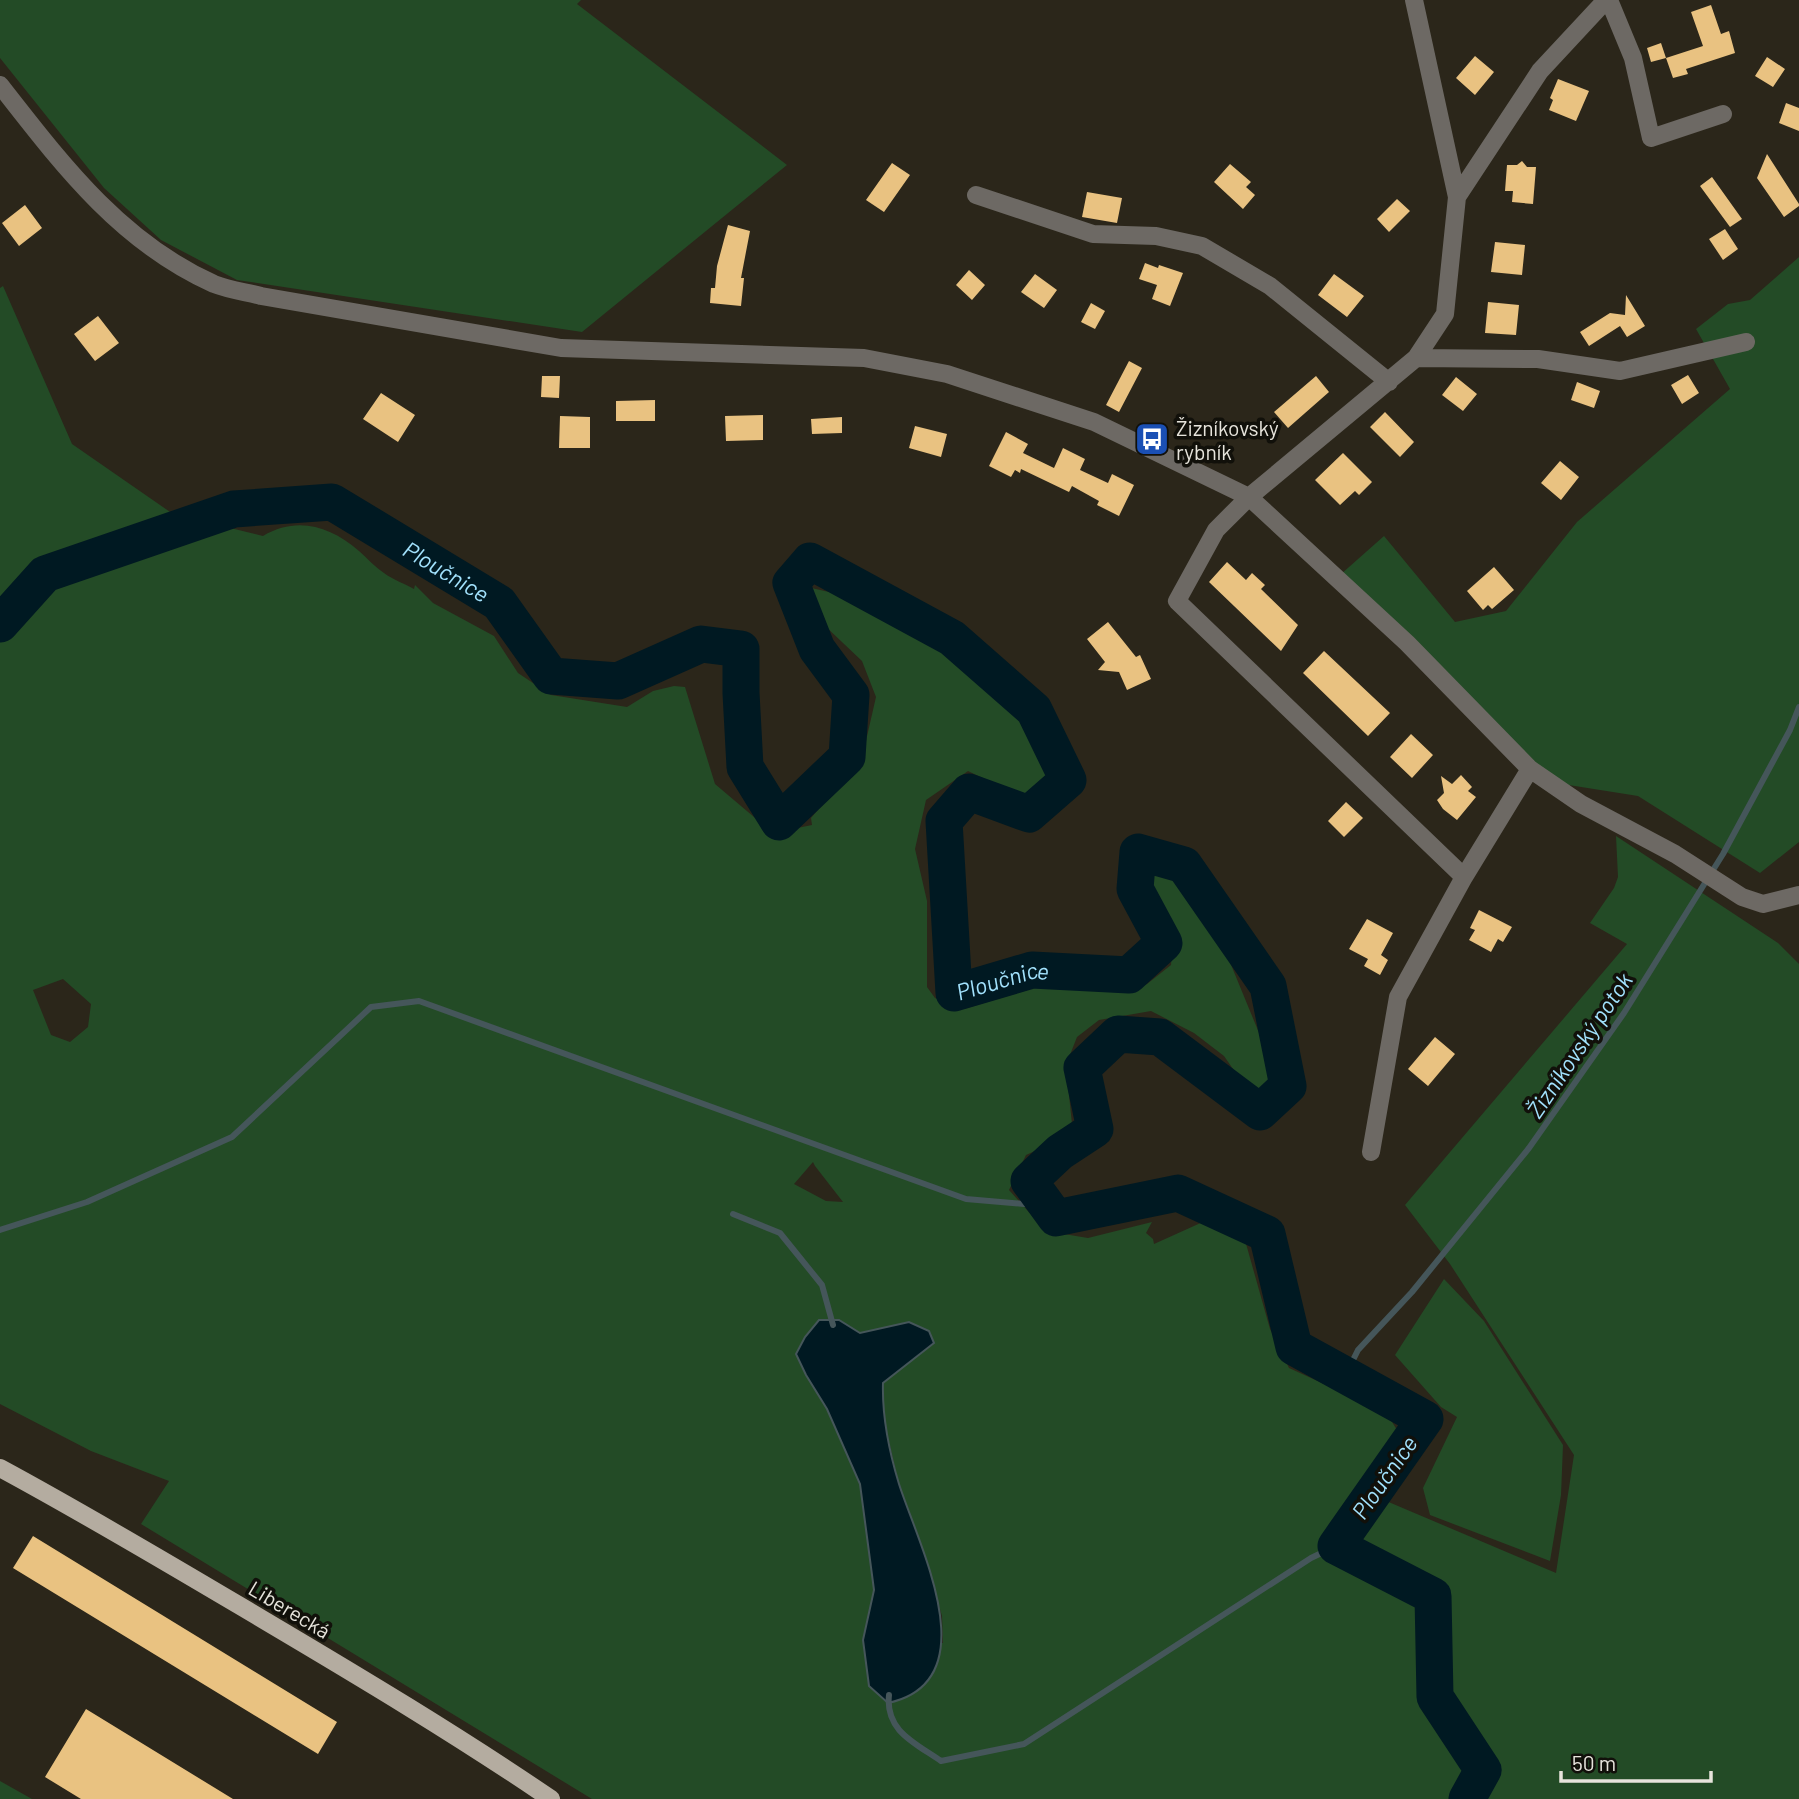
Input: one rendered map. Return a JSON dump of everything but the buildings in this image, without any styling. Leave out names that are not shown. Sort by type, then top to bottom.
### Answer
[{"type":"main road","name":"Liberecká","points":[[0,1468],[77,1509],[311,1648],[551,1799]]},
{"type":"street","points":[[1414,0],[1457,197],[1445,314],[1416,358],[1249,497],[1216,530],[1177,601],[1464,877]]},
{"type":"street","points":[[1457,197],[1540,71],[1607,0],[1633,58],[1651,138],[1723,114]]},
{"type":"street","points":[[0,85],[53,153],[100,206],[142,241],[178,265],[216,285],[261,296],[561,348],[864,358],[935,372],[1094,422],[1249,497],[1407,643],[1530,769],[1581,804],[1675,854],[1742,897],[1763,904],[1799,895]]},
{"type":"street","points":[[976,195],[1093,234],[1156,236],[1202,246],[1270,286],[1389,382]]},
{"type":"street","points":[[1416,358],[1538,359],[1620,371],[1746,342]]},
{"type":"street","points":[[1370,1152],[1398,997],[1464,877],[1530,769]]},
{"type":"green space","points":[[0,0],[581,0],[577,4],[787,165],[582,332],[237,280],[161,240],[104,188],[0,58]]},
{"type":"green space","points":[[1799,257],[1799,842],[1760,873],[1638,796],[1556,783],[1470,696],[1340,575],[1384,536],[1455,622],[1506,611],[1577,522],[1730,389],[1696,329],[1728,304],[1750,300]]},
{"type":"green space","points":[[3,286],[72,444],[173,514],[263,536],[288,526],[301,525],[337,535],[387,575],[414,589],[415,585],[433,603],[494,636],[518,673],[551,695],[627,707],[653,691],[674,686],[685,687],[715,784],[773,833],[812,825],[811,818],[862,758],[876,697],[862,661],[823,624],[807,587],[851,597],[1004,687],[1057,788],[1051,796],[1018,795],[968,771],[926,800],[915,849],[927,901],[927,987],[935,998],[964,1009],[1067,978],[1129,990],[1147,984],[1171,965],[1173,936],[1144,874],[1158,867],[1211,916],[1273,1067],[1266,1099],[1256,1102],[1224,1056],[1194,1033],[1151,1011],[1099,1020],[1077,1037],[1066,1065],[1073,1134],[1026,1155],[1009,1190],[1046,1231],[1088,1238],[1152,1222],[1146,1233],[1153,1239],[1154,1244],[1205,1221],[1243,1233],[1270,1329],[1289,1368],[1386,1412],[1400,1435],[1376,1487],[1365,1492],[1556,1573],[1574,1455],[1450,1264],[1405,1205],[1627,944],[1590,923],[1614,888],[1618,877],[1616,836],[1778,943],[1799,964],[1799,1799],[592,1799],[141,1524],[169,1481],[91,1451],[0,1404],[0,288]],"holes":[[[63,979],[91,1004],[88,1027],[70,1042],[51,1035],[33,990]],[[813,1162],[843,1202],[826,1201],[794,1184]],[[819,1320],[839,1320],[859,1333],[883,1383],[882,1412],[898,1480],[942,1616],[943,1643],[863,1640],[874,1590],[860,1484],[827,1409],[806,1375]]]},
{"type":"green space","points":[[1444,1279],[1484,1321],[1563,1445],[1561,1495],[1550,1561],[1430,1515],[1423,1488],[1457,1417],[1441,1407],[1395,1355]]},
{"type":"green space","points":[[0,1781],[32,1799],[0,1799]]},
{"type":"sand","points":[[1420,1426],[1424,1426],[1416,1461],[1400,1455]]},
{"type":"water","points":[[819,1320],[839,1320],[860,1333],[909,1322],[929,1331],[934,1343],[883,1383],[889,1447],[899,1484],[931,1574],[939,1608],[941,1640],[935,1668],[919,1690],[888,1703],[869,1686],[863,1640],[874,1590],[860,1484],[827,1409],[796,1354]]},
{"type":"waterway","name":"Ploučnice","points":[[0,624],[45,574],[234,509],[332,502],[499,603],[551,676],[618,681],[701,644],[741,649],[745,767],[779,822],[847,757],[851,695],[817,649],[791,583],[810,561],[952,638],[1034,710],[1068,780],[1029,814],[969,792],[944,821],[954,993],[1032,970],[1129,975],[1164,943],[1135,889],[1138,852],[1184,865],[1268,986],[1288,1086],[1260,1112],[1160,1037],[1118,1034],[1082,1068],[1095,1129],[1060,1152],[1029,1181],[1056,1218],[1178,1193],[1267,1234],[1294,1347],[1425,1419],[1336,1546],[1433,1596],[1435,1697],[1483,1770],[1467,1799]]},
{"type":"waterway","name":"Žizníkovský potok","points":[[1346,1374],[1358,1350],[1412,1292],[1529,1148],[1624,1013],[1723,854],[1790,730],[1799,707]]},
{"type":"waterway","points":[[0,1230],[87,1202],[232,1137],[371,1007],[419,1001],[966,1199],[1047,1206]]},
{"type":"waterway","points":[[733,1214],[780,1233],[822,1285],[833,1325]]},
{"type":"waterway","points":[[889,1695],[889,1707],[897,1727],[912,1742],[941,1761],[1024,1744],[1311,1558],[1336,1546]]},
{"type":"place","name":"Žizníkovský rybník","points":[[1152,439]]}]
